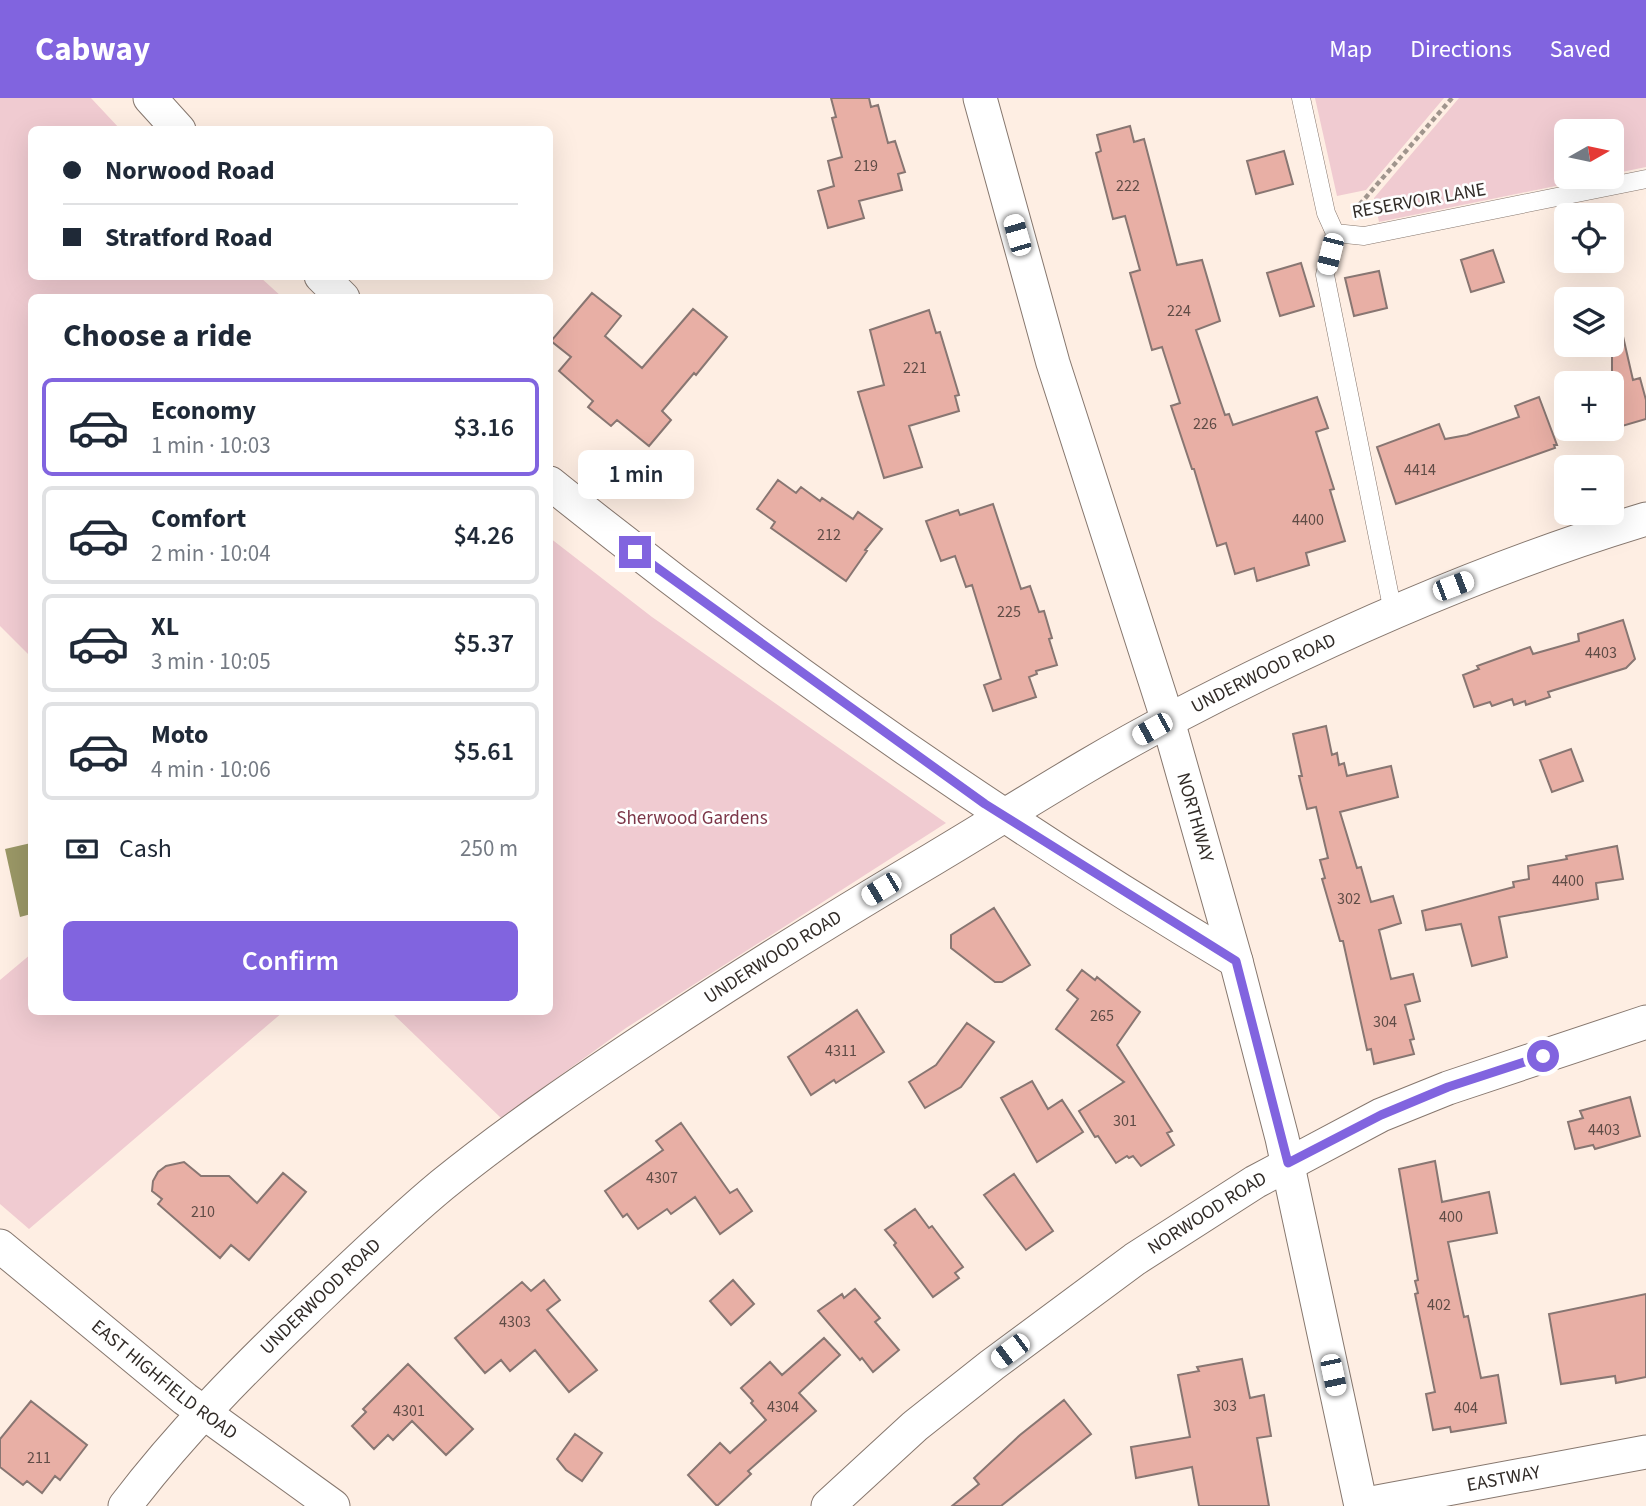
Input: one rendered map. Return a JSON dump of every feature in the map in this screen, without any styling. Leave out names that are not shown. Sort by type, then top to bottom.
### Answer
[{"type":"street","points":[[150,98],[175,126]]},
{"type":"street","name":"NORTHWAY","points":[[981,98],[1053,363],[1168,721],[1236,961],[1288,1163],[1361,1506]]},
{"type":"street","points":[[325,280],[339,294]]},
{"type":"street","points":[[553,485],[635,552],[732,624],[1003,815],[1236,961]]},
{"type":"street","name":"UNDERWOOD ROAD","points":[[125,1506],[204,1413],[282,1333],[441,1186],[594,1073],[746,972],[1003,815],[1168,721],[1276,666],[1393,612],[1516,562],[1646,519]]},
{"type":"street","name":"NORWOOD ROAD","points":[[828,1506],[915,1426],[1084,1295],[1135,1259],[1288,1163],[1381,1115],[1448,1087],[1646,1022]]},
{"type":"street","name":"EAST HIGHFIELD ROAD","points":[[0,1247],[204,1413],[333,1506]]},
{"type":"street","name":"EASTWAY","points":[[1361,1506],[1646,1452]]},
{"type":"lane","name":"RESERVOIR LANE","points":[[1301,98],[1326,213],[1335,233],[1364,236],[1646,179]]},
{"type":"lane","points":[[1335,233],[1325,275],[1393,612]]},
{"type":"path","points":[[1380,183],[1452,98]]},
{"type":"green space","points":[[0,98],[91,98],[117,126],[28,126],[28,280],[263,280],[279,294],[28,294],[28,654],[0,626]]},
{"type":"green space","points":[[1315,98],[1444,98],[1366,190],[1337,196]]},
{"type":"green space","points":[[1459,98],[1646,98],[1646,167],[1624,172],[1624,119],[1554,119],[1554,186],[1379,222],[1374,198]]},
{"type":"green space","name":"Sherwood Gardens","points":[[553,540],[652,617],[946,823],[626,1028],[501,1118],[394,1015],[553,1015]]},
{"type":"green space","points":[[28,957],[28,1015],[279,1015],[29,1229],[0,1204],[0,980]]},
{"type":"shaded area","points":[[28,844],[28,915],[20,917],[5,849]]},
{"type":"building","points":[[831,98],[869,98],[871,107],[878,105],[888,143],[895,141],[905,172],[898,174],[902,190],[859,201],[864,218],[828,228],[818,191],[834,186],[828,161],[842,157],[832,118],[836,117]]},
{"type":"building","points":[[1130,126],[1134,142],[1144,139],[1177,265],[1202,260],[1220,321],[1196,330],[1225,415],[1229,414],[1233,425],[1317,397],[1328,428],[1316,432],[1334,489],[1330,490],[1345,541],[1306,553],[1309,565],[1257,581],[1254,568],[1235,574],[1226,543],[1217,546],[1194,469],[1171,406],[1180,403],[1162,347],[1152,350],[1130,273],[1140,270],[1125,216],[1113,219],[1096,153],[1101,151],[1097,135]]},
{"type":"building","points":[[1284,151],[1293,184],[1256,194],[1247,161]]},
{"type":"building","points":[[1493,250],[1504,282],[1471,292],[1461,260]]},
{"type":"building","points":[[1301,263],[1314,306],[1280,316],[1267,273]]},
{"type":"building","points":[[1379,271],[1387,308],[1354,316],[1345,278]]},
{"type":"building","points":[[592,293],[621,316],[605,336],[642,368],[693,309],[727,337],[662,411],[671,420],[649,446],[617,420],[611,426],[588,407],[593,401],[559,371],[571,357],[553,343],[553,339]]},
{"type":"building","points":[[929,310],[936,333],[940,332],[959,395],[955,396],[959,411],[909,426],[922,467],[884,478],[858,392],[884,385],[870,330]]},
{"type":"building","points":[[1624,341],[1633,380],[1640,378],[1646,400],[1646,419],[1624,425],[1624,371],[1612,371],[1612,357],[1624,357]]},
{"type":"building","points":[[1539,397],[1557,445],[1554,445],[1555,448],[1396,504],[1377,447],[1439,424],[1445,439],[1467,435],[1519,417],[1515,406]]},
{"type":"building","points":[[778,480],[796,493],[801,487],[853,519],[858,512],[882,529],[846,581],[771,528],[775,522],[757,509]]},
{"type":"building","points":[[993,504],[1021,589],[1030,586],[1039,612],[1044,611],[1057,665],[1036,671],[1037,674],[1029,677],[1036,697],[993,711],[984,685],[1001,679],[972,585],[966,587],[955,556],[941,561],[926,521],[958,510],[960,515]]},
{"type":"building","points":[[1623,620],[1635,659],[1626,668],[1548,692],[1550,697],[1526,705],[1525,701],[1514,705],[1512,699],[1492,706],[1490,702],[1474,707],[1463,675],[1479,669],[1477,666],[1530,647],[1533,654],[1579,641],[1578,634]]},
{"type":"building","points":[[1326,726],[1332,755],[1337,753],[1339,765],[1344,763],[1347,776],[1391,766],[1398,797],[1340,812],[1357,868],[1361,867],[1371,902],[1393,896],[1401,923],[1379,930],[1391,979],[1413,974],[1420,1001],[1405,1005],[1414,1039],[1410,1040],[1414,1054],[1374,1064],[1371,1049],[1367,1050],[1343,941],[1340,941],[1322,879],[1325,878],[1320,860],[1328,858],[1316,807],[1307,809],[1293,734]]},
{"type":"building","points":[[1571,749],[1583,781],[1552,792],[1540,760]]},
{"type":"building","points":[[1617,846],[1623,879],[1596,883],[1598,899],[1499,917],[1507,957],[1472,966],[1461,924],[1426,930],[1422,911],[1514,887],[1513,882],[1529,879],[1528,866]]},
{"type":"building","points":[[994,908],[1030,965],[1002,982],[995,982],[951,948],[951,935]]},
{"type":"building","points":[[1082,970],[1095,980],[1097,977],[1140,1012],[1117,1045],[1172,1131],[1167,1133],[1174,1145],[1141,1166],[1133,1156],[1127,1156],[1116,1163],[1079,1111],[1124,1082],[1056,1029],[1078,999],[1067,990]]},
{"type":"building","points":[[857,1010],[884,1052],[836,1083],[834,1080],[811,1095],[788,1057]]},
{"type":"building","points":[[967,1023],[994,1042],[961,1087],[925,1108],[909,1082],[936,1065]]},
{"type":"building","points":[[1032,1081],[1048,1109],[1062,1100],[1083,1132],[1037,1162],[1001,1098]]},
{"type":"building","points":[[1630,1097],[1640,1136],[1595,1149],[1593,1145],[1575,1149],[1568,1122],[1583,1118],[1580,1111]]},
{"type":"building","points":[[681,1123],[730,1193],[737,1189],[752,1211],[720,1234],[695,1197],[671,1214],[667,1209],[638,1229],[627,1214],[623,1217],[605,1191],[663,1150],[656,1141]]},
{"type":"building","points":[[1435,1161],[1442,1202],[1489,1192],[1497,1233],[1448,1242],[1464,1317],[1468,1316],[1481,1378],[1498,1375],[1506,1423],[1451,1432],[1450,1427],[1433,1430],[1426,1394],[1435,1392],[1415,1294],[1418,1293],[1415,1281],[1418,1280],[1399,1169]]},
{"type":"building","points":[[184,1162],[201,1176],[229,1176],[257,1203],[283,1173],[306,1192],[249,1260],[231,1245],[220,1258],[158,1204],[162,1199],[152,1191],[158,1172],[166,1166]]},
{"type":"building","points":[[1014,1174],[1053,1231],[1026,1250],[984,1195]]},
{"type":"building","points":[[915,1209],[929,1228],[932,1226],[963,1267],[955,1273],[959,1278],[933,1297],[885,1230]]},
{"type":"building","points":[[544,1280],[560,1300],[547,1310],[597,1370],[569,1392],[535,1350],[510,1371],[501,1360],[485,1373],[455,1338],[522,1282],[531,1291]]},
{"type":"building","points":[[733,1280],[754,1304],[731,1325],[710,1301]]},
{"type":"building","points":[[855,1289],[880,1318],[875,1322],[899,1350],[873,1372],[818,1311],[842,1294],[844,1298]]},
{"type":"building","points":[[1646,1294],[1646,1377],[1616,1383],[1615,1376],[1561,1384],[1549,1314]]},
{"type":"building","points":[[824,1338],[840,1355],[799,1393],[816,1411],[748,1471],[751,1474],[717,1506],[688,1475],[720,1443],[730,1453],[766,1420],[741,1388],[770,1362],[782,1375]]},
{"type":"building","points":[[1242,1359],[1250,1398],[1264,1395],[1271,1436],[1257,1438],[1269,1506],[1199,1506],[1192,1467],[1136,1478],[1131,1447],[1190,1437],[1178,1375],[1199,1371],[1197,1367]]},
{"type":"building","points":[[408,1364],[473,1429],[446,1455],[412,1421],[393,1440],[388,1435],[374,1449],[352,1426],[366,1412],[363,1409]]},
{"type":"building","points":[[1064,1400],[1091,1434],[1001,1506],[952,1506],[979,1484],[974,1478],[1020,1435]]},
{"type":"building","points":[[31,1401],[87,1445],[60,1480],[55,1476],[42,1493],[27,1481],[23,1485],[0,1467],[0,1439]]},
{"type":"building","points":[[575,1434],[602,1453],[582,1481],[566,1470],[557,1459]]},
{"type":"route","points":[[635,552],[985,804],[1236,961],[1288,1163],[1381,1115],[1448,1087],[1543,1056]]}]
